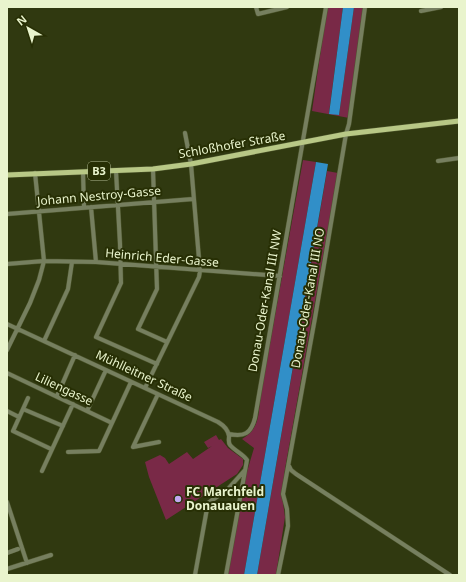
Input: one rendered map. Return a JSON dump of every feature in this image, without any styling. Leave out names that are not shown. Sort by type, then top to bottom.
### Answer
[{"type":"main road","name":"Schloßhofer Straße","points":[[7,174],[153,169],[190,164],[346,134],[459,121]]},
{"type":"street","points":[[256,7],[258,14],[287,7]]},
{"type":"street","name":"Donau-Oder-Kanal III NW","points":[[229,434],[238,436],[246,434],[253,426],[304,142],[326,7]]},
{"type":"street","name":"Donau-Oder-Kanal III NO","points":[[278,575],[288,526],[287,509],[283,494],[288,460],[315,318],[346,134],[349,124],[365,7]]},
{"type":"street","points":[[421,11],[441,7]]},
{"type":"street","points":[[145,388],[199,277],[200,271],[190,164],[185,133]]},
{"type":"street","points":[[438,161],[459,158]]},
{"type":"street","points":[[153,169],[157,289],[138,329],[168,342]]},
{"type":"street","points":[[116,171],[121,282],[96,337],[157,364]]},
{"type":"street","points":[[7,350],[30,303],[37,286],[44,261],[35,172]]},
{"type":"street","points":[[83,172],[84,208]]},
{"type":"street","name":"Johann Nestroy-Gasse","points":[[7,214],[193,199]]},
{"type":"street","points":[[92,207],[96,262]]},
{"type":"street","name":"Heinrich Eder-Gasse","points":[[7,264],[44,261],[96,262],[156,268],[280,276]]},
{"type":"street","points":[[44,341],[68,289],[72,262]]},
{"type":"street","name":"Mühlleitner Straße","points":[[7,324],[218,422],[225,427],[229,434],[228,441],[231,446],[245,456],[247,460],[246,469]]},
{"type":"street","points":[[57,396],[75,355]]},
{"type":"street","points":[[87,411],[106,370]]},
{"type":"street","name":"Liliengasse","points":[[7,373],[112,423]]},
{"type":"street","points":[[68,452],[98,451],[131,382]]},
{"type":"street","points":[[158,394],[133,447],[159,442]]},
{"type":"street","points":[[28,398],[13,431],[51,449]]},
{"type":"street","points":[[42,470],[73,404]]},
{"type":"street","points":[[23,409],[63,426]]},
{"type":"street","points":[[7,411],[19,417]]},
{"type":"street","points":[[288,466],[296,474],[450,575]]},
{"type":"street","points":[[195,575],[208,503],[228,489],[246,469]]},
{"type":"street","points":[[226,575],[246,469]]},
{"type":"street","points":[[7,502],[26,563]]},
{"type":"street","points":[[7,553],[18,549]]},
{"type":"street","points":[[7,569],[51,555]]},
{"type":"shaded area","points":[[327,7],[343,7],[329,113],[339,115],[354,7],[364,7],[349,118],[312,111]]},
{"type":"shaded area","points":[[303,160],[316,162],[244,575],[227,575],[243,485],[254,448],[242,439],[253,430],[258,419],[261,393]]},
{"type":"shaded area","points":[[327,171],[338,173],[285,469],[282,495],[285,517],[276,575],[257,575]]},
{"type":"shaded area","name":"FC Marchfeld Donauauen","points":[[216,435],[228,448],[243,459],[243,465],[237,474],[166,520],[149,477],[145,462],[160,455],[165,458],[169,464],[187,452],[193,459],[212,446],[208,448],[204,442]]},
{"type":"water","points":[[343,7],[354,7],[339,115],[329,114]]},
{"type":"water","points":[[316,162],[328,164],[257,575],[244,575]]},
{"type":"place","name":"FC Marchfeld Donauauen","points":[[178,499]]}]
